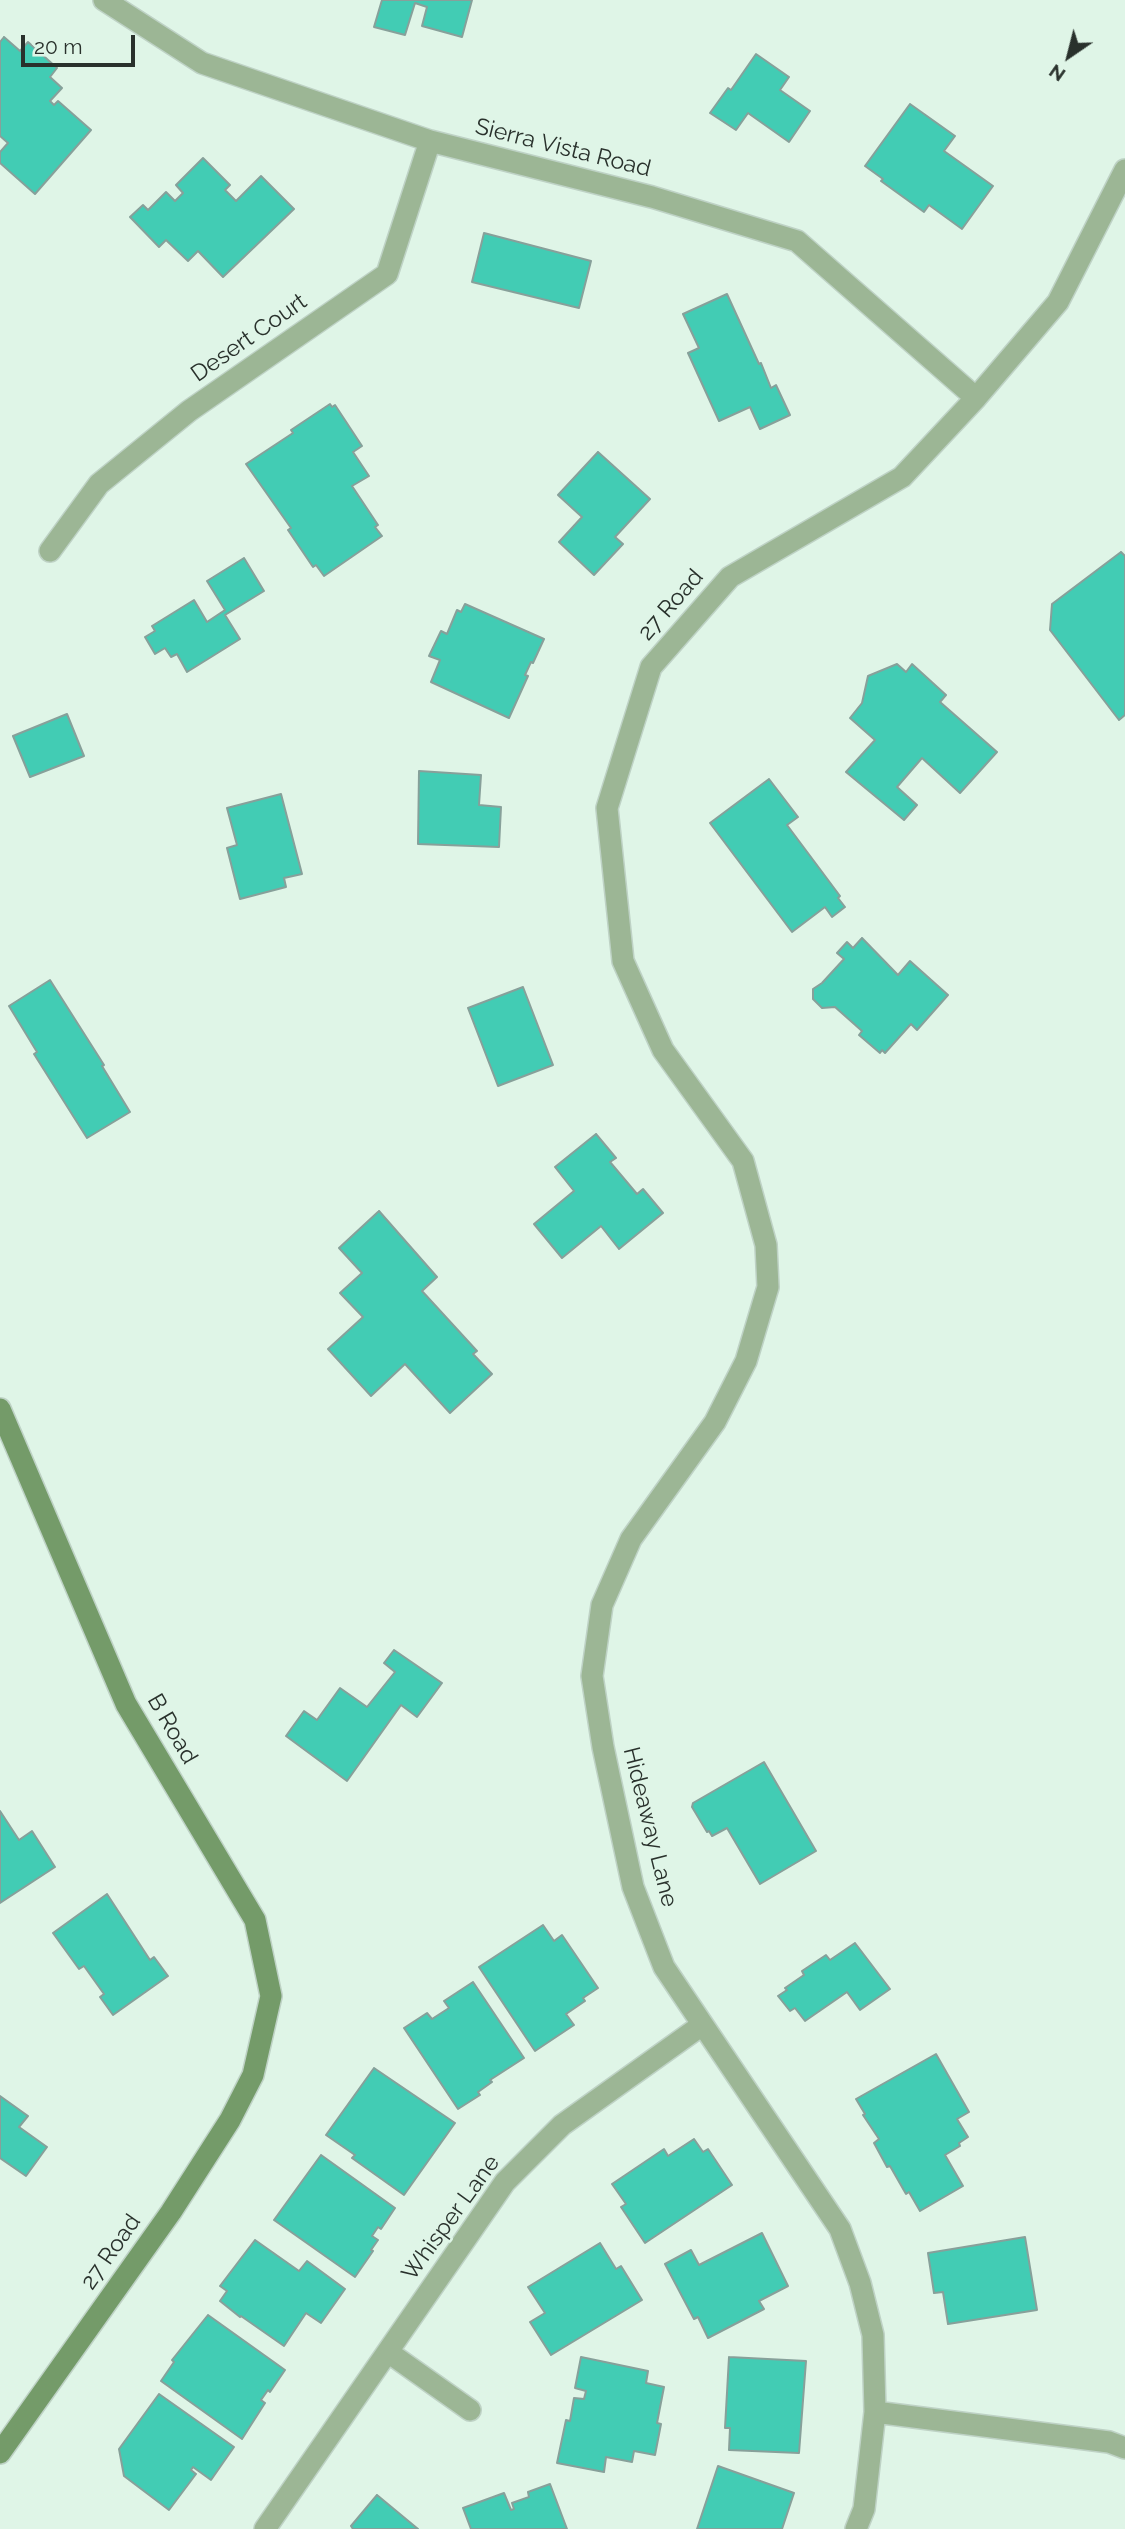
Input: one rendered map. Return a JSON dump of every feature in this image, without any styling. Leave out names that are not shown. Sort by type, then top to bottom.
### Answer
[{"type":"street","name":"Sierra Vista Road","points":[[104,0],[202,63],[430,141],[652,197],[797,241],[976,398]]},
{"type":"street","name":"Desert Court","points":[[51,551],[99,484],[188,411],[387,274],[430,141]]},
{"type":"street","name":"27 Road","points":[[766,1245],[743,1161],[663,1050],[623,961],[607,808],[651,667],[730,577],[902,477],[976,398],[1058,302],[1125,170]]},
{"type":"street","name":"Hideaway Lane","points":[[766,1245],[768,1287],[747,1361],[715,1422],[631,1539],[601,1605],[592,1676],[603,1747],[634,1887],[664,1967],[840,2230],[860,2283],[873,2335],[875,2412],[864,2509],[856,2529]]},
{"type":"street","name":"B Road","points":[[0,1409],[126,1704],[255,1920],[271,1996],[253,2075]]},
{"type":"street","name":"Whisper Lane","points":[[265,2529],[505,2182],[562,2125],[702,2025]]},
{"type":"street","name":"27 Road","points":[[0,2453],[171,2212],[230,2120],[253,2075]]},
{"type":"street","points":[[388,2351],[470,2410]]},
{"type":"street","points":[[875,2412],[1109,2442],[1125,2448]]},
{"type":"building","points":[[382,0],[472,0],[462,37],[422,26],[427,7],[415,3],[405,35],[374,27]]},
{"type":"building","points":[[4,37],[20,51],[28,42],[57,68],[50,77],[62,88],[50,101],[54,105],[58,101],[91,130],[35,194],[0,163],[0,152],[8,143],[0,136],[0,42]]},
{"type":"building","points":[[756,54],[789,77],[780,90],[810,111],[789,142],[748,113],[736,130],[710,113],[728,88],[731,90]]},
{"type":"building","points":[[910,104],[955,136],[944,151],[993,186],[962,229],[929,205],[924,212],[865,166]]},
{"type":"building","points":[[203,158],[230,185],[225,190],[236,201],[261,176],[294,209],[223,277],[198,251],[188,261],[166,240],[159,247],[130,217],[143,205],[148,210],[166,192],[175,201],[183,193],[176,185]]},
{"type":"building","points":[[484,233],[591,261],[579,308],[472,282]]},
{"type":"building","points":[[727,294],[771,388],[776,385],[790,415],[760,429],[750,407],[719,421],[688,353],[699,348],[683,314]]},
{"type":"building","points":[[330,404],[332,407],[335,405],[362,446],[353,452],[369,476],[352,486],[378,525],[375,527],[382,536],[324,576],[316,565],[313,567],[288,530],[291,528],[246,464]]},
{"type":"building","points":[[598,452],[650,499],[615,537],[623,544],[594,575],[559,542],[582,517],[558,495]]},
{"type":"building","points":[[1121,552],[1125,556],[1125,715],[1119,720],[1050,630],[1052,604]]},
{"type":"building","points":[[244,558],[264,591],[225,615],[240,639],[187,672],[177,654],[171,657],[165,648],[155,654],[145,637],[155,631],[152,626],[194,600],[207,622],[225,610],[207,581]]},
{"type":"building","points":[[465,604],[544,639],[525,675],[528,676],[509,718],[431,682],[440,660],[429,656],[441,631],[447,634],[457,610],[461,612]]},
{"type":"building","points":[[897,664],[906,672],[912,664],[946,695],[940,702],[997,752],[960,793],[922,758],[897,787],[917,805],[904,820],[846,772],[875,740],[850,718],[862,703],[868,676]]},
{"type":"building","points":[[67,714],[84,756],[30,777],[13,736]]},
{"type":"building","points":[[419,771],[481,775],[479,805],[501,807],[499,847],[418,844]]},
{"type":"building","points":[[769,779],[798,817],[787,825],[840,896],[838,898],[845,907],[832,917],[825,907],[792,932],[710,823]]},
{"type":"building","points":[[281,794],[302,874],[284,878],[286,887],[240,899],[227,848],[237,845],[227,808]]},
{"type":"building","points":[[862,938],[898,975],[910,961],[948,995],[917,1030],[911,1024],[885,1053],[882,1050],[880,1053],[859,1035],[862,1031],[835,1007],[822,1008],[813,999],[813,989],[844,959],[837,953],[847,942],[853,948]]},
{"type":"building","points":[[50,980],[104,1065],[102,1066],[130,1112],[87,1138],[34,1054],[37,1052],[9,1006]]},
{"type":"building","points":[[523,987],[553,1065],[498,1086],[468,1008]]},
{"type":"building","points":[[596,1134],[616,1158],[610,1162],[637,1194],[643,1189],[663,1213],[619,1249],[601,1226],[562,1258],[534,1224],[574,1191],[555,1167]]},
{"type":"building","points":[[379,1211],[437,1277],[422,1291],[477,1351],[473,1354],[492,1374],[450,1413],[405,1364],[371,1396],[328,1349],[363,1317],[340,1293],[362,1273],[339,1248]]},
{"type":"building","points":[[394,1650],[442,1683],[417,1717],[401,1705],[347,1781],[286,1736],[304,1711],[317,1720],[340,1688],[367,1707],[395,1672],[384,1663]]},
{"type":"building","points":[[764,1762],[816,1851],[760,1884],[727,1828],[712,1836],[692,1807],[693,1803]]},
{"type":"building","points":[[0,1811],[19,1840],[32,1831],[55,1867],[0,1903]]},
{"type":"building","points":[[107,1894],[150,1960],[154,1957],[168,1976],[113,2015],[100,1997],[104,1994],[84,1966],[79,1969],[53,1933]]},
{"type":"building","points":[[543,1925],[554,1941],[562,1935],[598,1988],[566,2014],[574,2025],[535,2051],[479,1967]]},
{"type":"building","points":[[855,1943],[890,1989],[860,2010],[847,1992],[805,2021],[795,2008],[790,2011],[778,1996],[787,1990],[785,1988],[804,1975],[802,1971],[826,1955],[830,1960]]},
{"type":"building","points":[[473,1982],[524,2058],[490,2080],[492,2082],[478,2092],[480,2095],[458,2109],[404,2028],[427,2013],[432,2019],[449,2008],[444,2001]]},
{"type":"building","points":[[936,2054],[969,2112],[957,2119],[968,2137],[959,2143],[960,2146],[945,2155],[963,2186],[920,2211],[909,2192],[906,2194],[890,2166],[887,2167],[874,2143],[879,2139],[856,2099]]},
{"type":"building","points":[[374,2068],[455,2123],[404,2195],[352,2158],[355,2155],[326,2135]]},
{"type":"building","points":[[0,2096],[28,2116],[19,2127],[47,2147],[26,2176],[0,2158]]},
{"type":"building","points":[[694,2139],[703,2152],[708,2149],[732,2185],[645,2243],[621,2207],[626,2204],[612,2184],[664,2149],[668,2156]]},
{"type":"building","points":[[321,2155],[395,2208],[381,2229],[378,2227],[372,2236],[378,2240],[355,2277],[274,2220]]},
{"type":"building","points":[[762,2233],[788,2286],[759,2301],[764,2309],[708,2338],[698,2317],[694,2319],[665,2264],[691,2250],[699,2265]]},
{"type":"building","points":[[1025,2237],[1037,2310],[948,2324],[943,2292],[934,2293],[928,2253]]},
{"type":"building","points":[[255,2240],[299,2271],[307,2261],[345,2289],[321,2323],[306,2313],[284,2346],[220,2301],[227,2291],[220,2286]]},
{"type":"building","points":[[600,2243],[616,2269],[621,2266],[642,2300],[551,2355],[530,2322],[545,2313],[528,2287]]},
{"type":"building","points":[[208,2315],[285,2370],[261,2400],[265,2403],[242,2439],[161,2381],[174,2362],[172,2360]]},
{"type":"building","points":[[581,2357],[648,2371],[646,2383],[664,2387],[657,2423],[661,2424],[655,2455],[634,2451],[632,2462],[606,2457],[604,2472],[557,2463],[566,2420],[570,2421],[574,2398],[584,2399],[586,2391],[575,2388]]},
{"type":"building","points":[[729,2357],[806,2361],[799,2453],[729,2450],[730,2428],[725,2428]]},
{"type":"building","points":[[159,2394],[234,2447],[211,2480],[193,2467],[191,2470],[196,2474],[169,2510],[124,2476],[119,2449]]},
{"type":"building","points":[[718,2466],[794,2493],[782,2529],[697,2529]]},
{"type":"building","points":[[550,2484],[567,2529],[471,2529],[463,2508],[504,2493],[511,2510],[514,2509],[512,2503],[529,2497],[528,2492]]},
{"type":"building","points":[[377,2495],[418,2529],[353,2529],[351,2526]]}]
